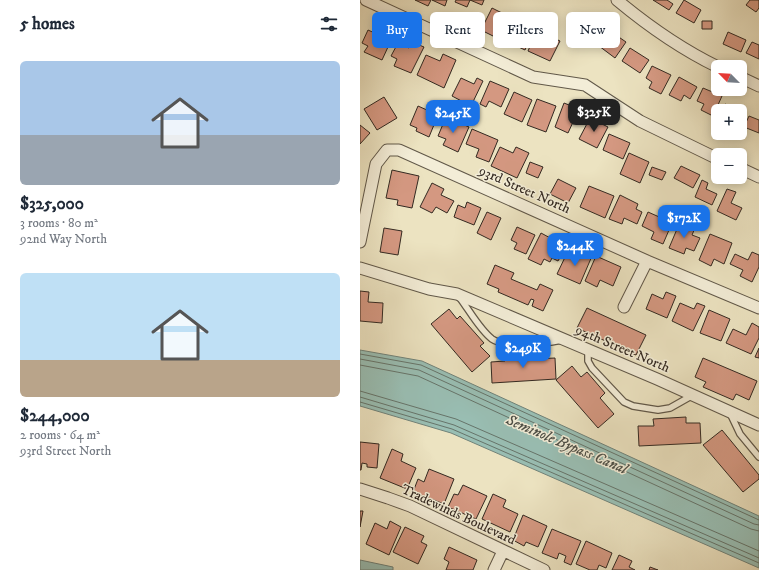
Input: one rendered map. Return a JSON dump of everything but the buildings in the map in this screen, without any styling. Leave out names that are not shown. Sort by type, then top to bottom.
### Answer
[{"type":"street","points":[[366,0],[533,77],[585,85],[640,120],[711,156]]},
{"type":"street","points":[[617,0],[633,13],[699,58],[711,64]]},
{"type":"street","points":[[747,80],[759,86]]},
{"type":"street","name":"93rd Street North","points":[[360,242],[376,164],[387,150],[399,150],[647,261],[759,308]]},
{"type":"street","points":[[747,171],[759,177]]},
{"type":"street","points":[[624,307],[647,261]]},
{"type":"street","name":"94th Street North","points":[[360,268],[414,283],[429,289],[457,294],[693,395],[759,425]]},
{"type":"street","name":"Tradewinds Boulevard","points":[[360,489],[410,506],[544,570]]},
{"type":"street","points":[[494,570],[503,551]]},
{"type":"lane","points":[[457,294],[486,334],[493,340],[503,344],[540,344],[564,340]]},
{"type":"lane","points":[[588,350],[588,360],[592,368],[624,402],[633,406],[658,410],[670,408],[693,395]]},
{"type":"lane","points":[[729,411],[740,434],[759,457]]},
{"type":"water","name":"Seminole Bypass Canal","points":[[360,350],[422,361],[759,516],[759,568],[451,433],[360,406]]},
{"type":"water","points":[[360,560],[393,567],[393,570],[360,570]]}]
